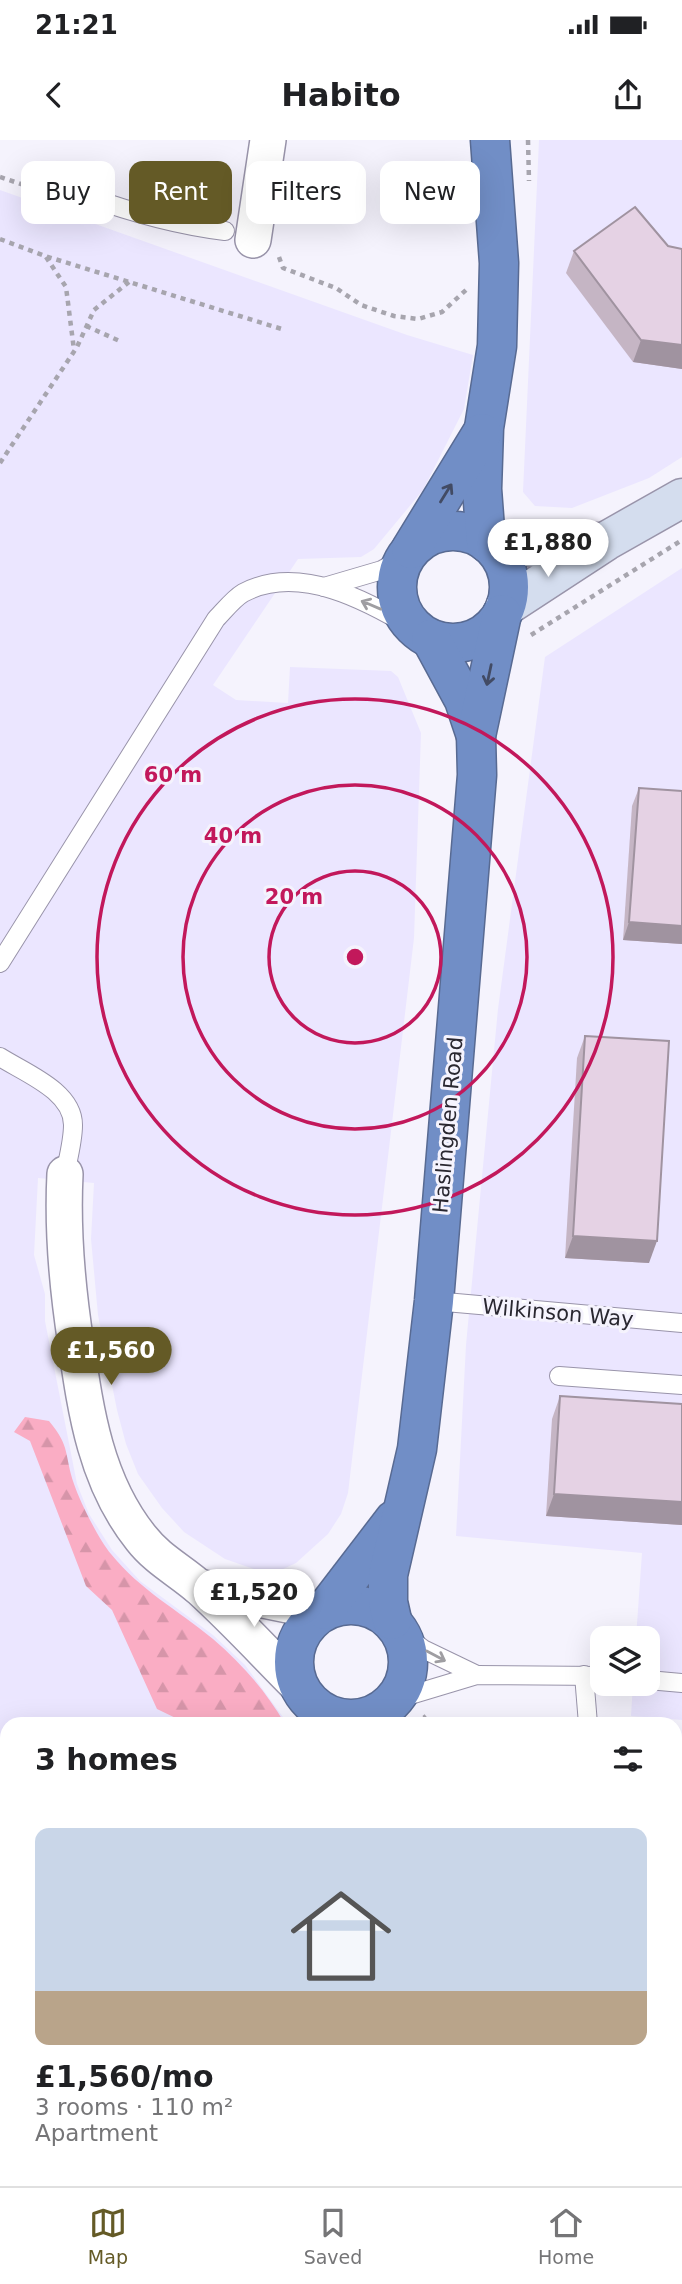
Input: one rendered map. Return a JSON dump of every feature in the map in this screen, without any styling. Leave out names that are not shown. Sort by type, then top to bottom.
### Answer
[{"type":"highway","points":[[487,543],[482,489],[484,428],[497,346],[498,275],[490,140]]},
{"type":"highway","points":[[408,553],[423,539],[440,532],[457,531],[487,543],[500,558],[507,573],[509,590],[504,611],[479,637],[463,642],[423,634],[405,616],[398,600],[397,582],[408,553],[484,428]]},
{"type":"highway","name":"Haslingden Road","points":[[395,1625],[387,1602],[388,1575],[416,1448],[434,1301],[477,775],[477,736],[504,611]]},
{"type":"highway","name":"Haslingden Road","points":[[423,634],[464,700],[477,736]]},
{"type":"highway","name":"Haslingden Road","points":[[323,1611],[400,1512]]},
{"type":"highway","points":[[338,1717],[309,1704],[294,1671],[298,1637],[308,1622],[323,1611],[342,1605],[359,1605],[377,1610],[395,1625],[407,1647],[408,1666],[404,1684],[390,1709],[366,1717]]},
{"type":"main road","points":[[504,611],[606,541],[682,498]]},
{"type":"main road","points":[[487,543],[552,549],[606,541]]},
{"type":"street","points":[[251,240],[268,140]]},
{"type":"street","points":[[65,1174],[64,1261],[89,1426],[100,1467],[112,1494],[141,1538],[174,1570],[199,1587],[309,1704]]},
{"type":"street","points":[[199,1587],[323,1611]]},
{"type":"lane","points":[[115,206],[180,226],[251,240]]},
{"type":"lane","points":[[324,587],[382,570],[408,553]]},
{"type":"lane","points":[[0,963],[216,619],[242,594],[268,584],[324,587],[385,611],[423,634]]},
{"type":"lane","points":[[0,1057],[54,1092],[69,1107],[73,1126],[65,1174]]},
{"type":"lane","name":"Wilkinson Way","points":[[434,1301],[682,1323]]},
{"type":"lane","points":[[559,1376],[682,1385]]},
{"type":"lane","points":[[395,1625],[423,1649],[477,1675]]},
{"type":"lane","points":[[390,1709],[477,1675],[590,1676]]},
{"type":"lane","points":[[660,1680],[682,1683]]},
{"type":"lane","points":[[590,1717],[591,1696]]},
{"type":"path","points":[[0,177],[21,184]]},
{"type":"path","points":[[0,239],[45,256],[285,330]]},
{"type":"path","points":[[251,240],[284,268],[336,288],[362,305],[394,316],[418,319],[442,312],[474,283],[498,275]]},
{"type":"path","points":[[45,256],[66,287],[75,350]]},
{"type":"path","points":[[0,463],[75,350],[94,310],[130,282]]},
{"type":"path","points":[[86,326],[122,342]]},
{"type":"path","points":[[565,613],[682,540]]},
{"type":"shaded area","points":[[539,140],[682,140],[682,457],[649,478],[572,508],[535,506],[523,492]]},
{"type":"shaded area","points":[[0,190],[21,197],[21,224],[95,224],[407,335],[473,355],[464,409],[423,490],[374,549],[361,557],[298,559],[213,685],[236,700],[288,703],[290,667],[391,671],[398,677],[421,733],[414,938],[348,1493],[341,1514],[328,1534],[296,1563],[265,1573],[225,1559],[184,1532],[162,1508],[138,1474],[117,1410],[98,1315],[91,1239],[94,1183],[38,1178],[34,1255],[45,1294],[45,1321],[77,1484],[89,1514],[112,1550],[140,1581],[213,1635],[245,1665],[283,1717],[0,1717]]},
{"type":"shaded area","points":[[682,568],[682,1717],[631,1716],[632,1696],[660,1696],[660,1626],[637,1626],[642,1553],[456,1536],[466,1345],[498,1009],[545,657]]},
{"type":"green space","points":[[25,1417],[49,1421],[61,1438],[74,1484],[106,1548],[134,1578],[234,1658],[262,1689],[281,1717],[174,1717],[157,1709],[112,1610],[86,1586],[30,1441],[14,1432]]},
{"type":"building","points":[[635,207],[668,246],[682,249],[682,345],[641,340],[574,251]]},
{"type":"building","points":[[639,788],[682,791],[682,926],[629,922]]},
{"type":"building","points":[[585,1036],[669,1041],[657,1241],[573,1236]]},
{"type":"building","points":[[560,1396],[682,1404],[682,1502],[554,1494]]}]
